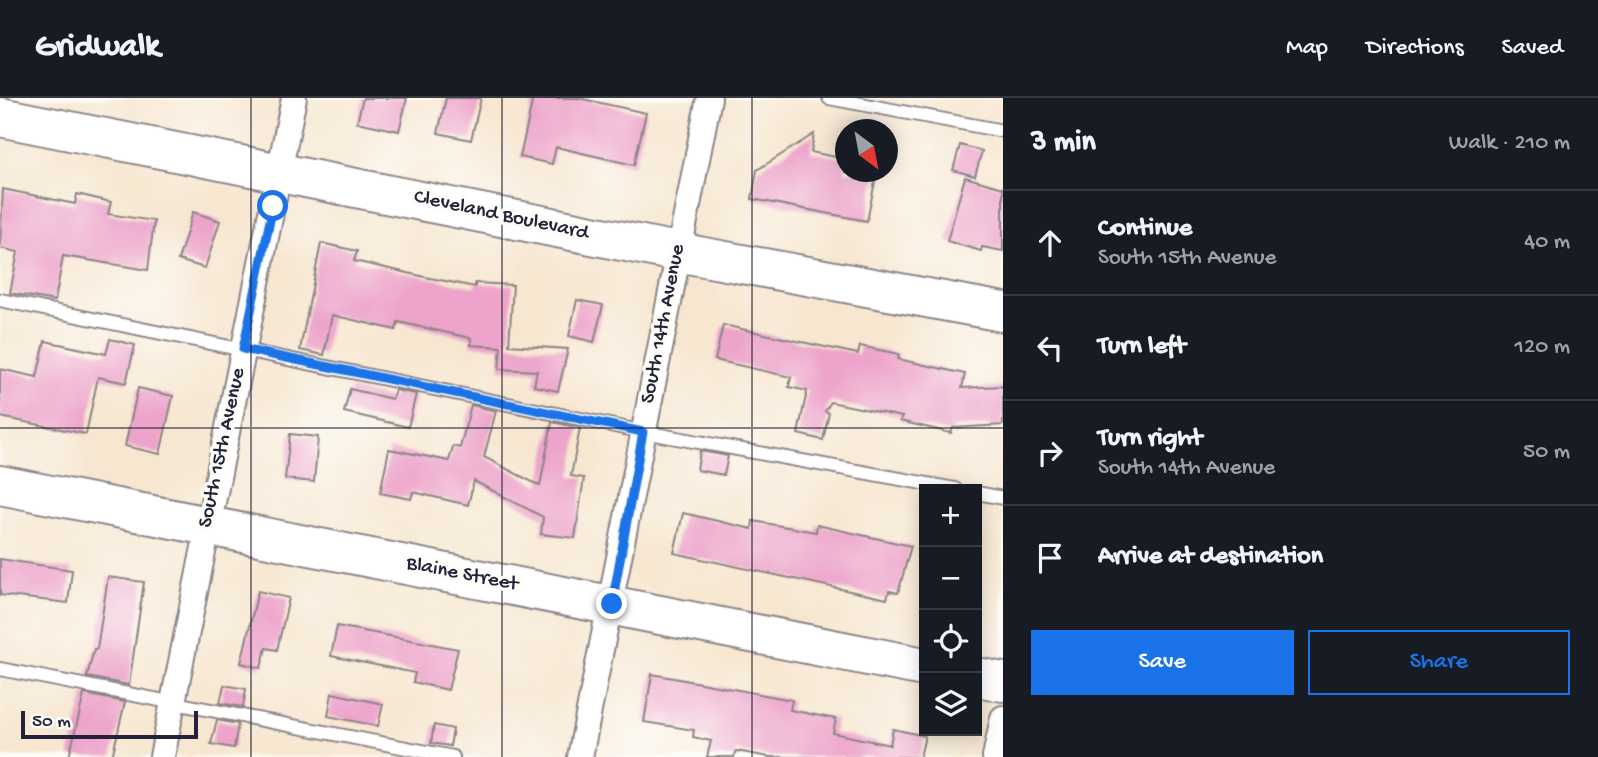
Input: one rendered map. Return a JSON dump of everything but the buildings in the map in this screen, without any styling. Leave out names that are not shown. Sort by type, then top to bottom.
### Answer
[{"type":"main road","name":"Cleveland Boulevard","points":[[0,117],[280,171],[677,253],[1003,312]]},
{"type":"main road","name":"Blaine Street","points":[[0,485],[919,666]]},
{"type":"main road","points":[[982,678],[1003,682]]},
{"type":"street","name":"South 15th Avenue","points":[[162,757],[206,526],[294,98]]},
{"type":"street","name":"South 14th Avenue","points":[[580,757],[709,98]]},
{"type":"street","points":[[995,757],[1003,718]]},
{"type":"lane","points":[[828,98],[1003,131]]},
{"type":"lane","points":[[0,300],[643,432],[928,484]]},
{"type":"lane","points":[[982,494],[1003,498]]},
{"type":"lane","points":[[0,669],[453,757]]},
{"type":"route","points":[[273,206],[243,349],[643,432],[612,604]]}]
